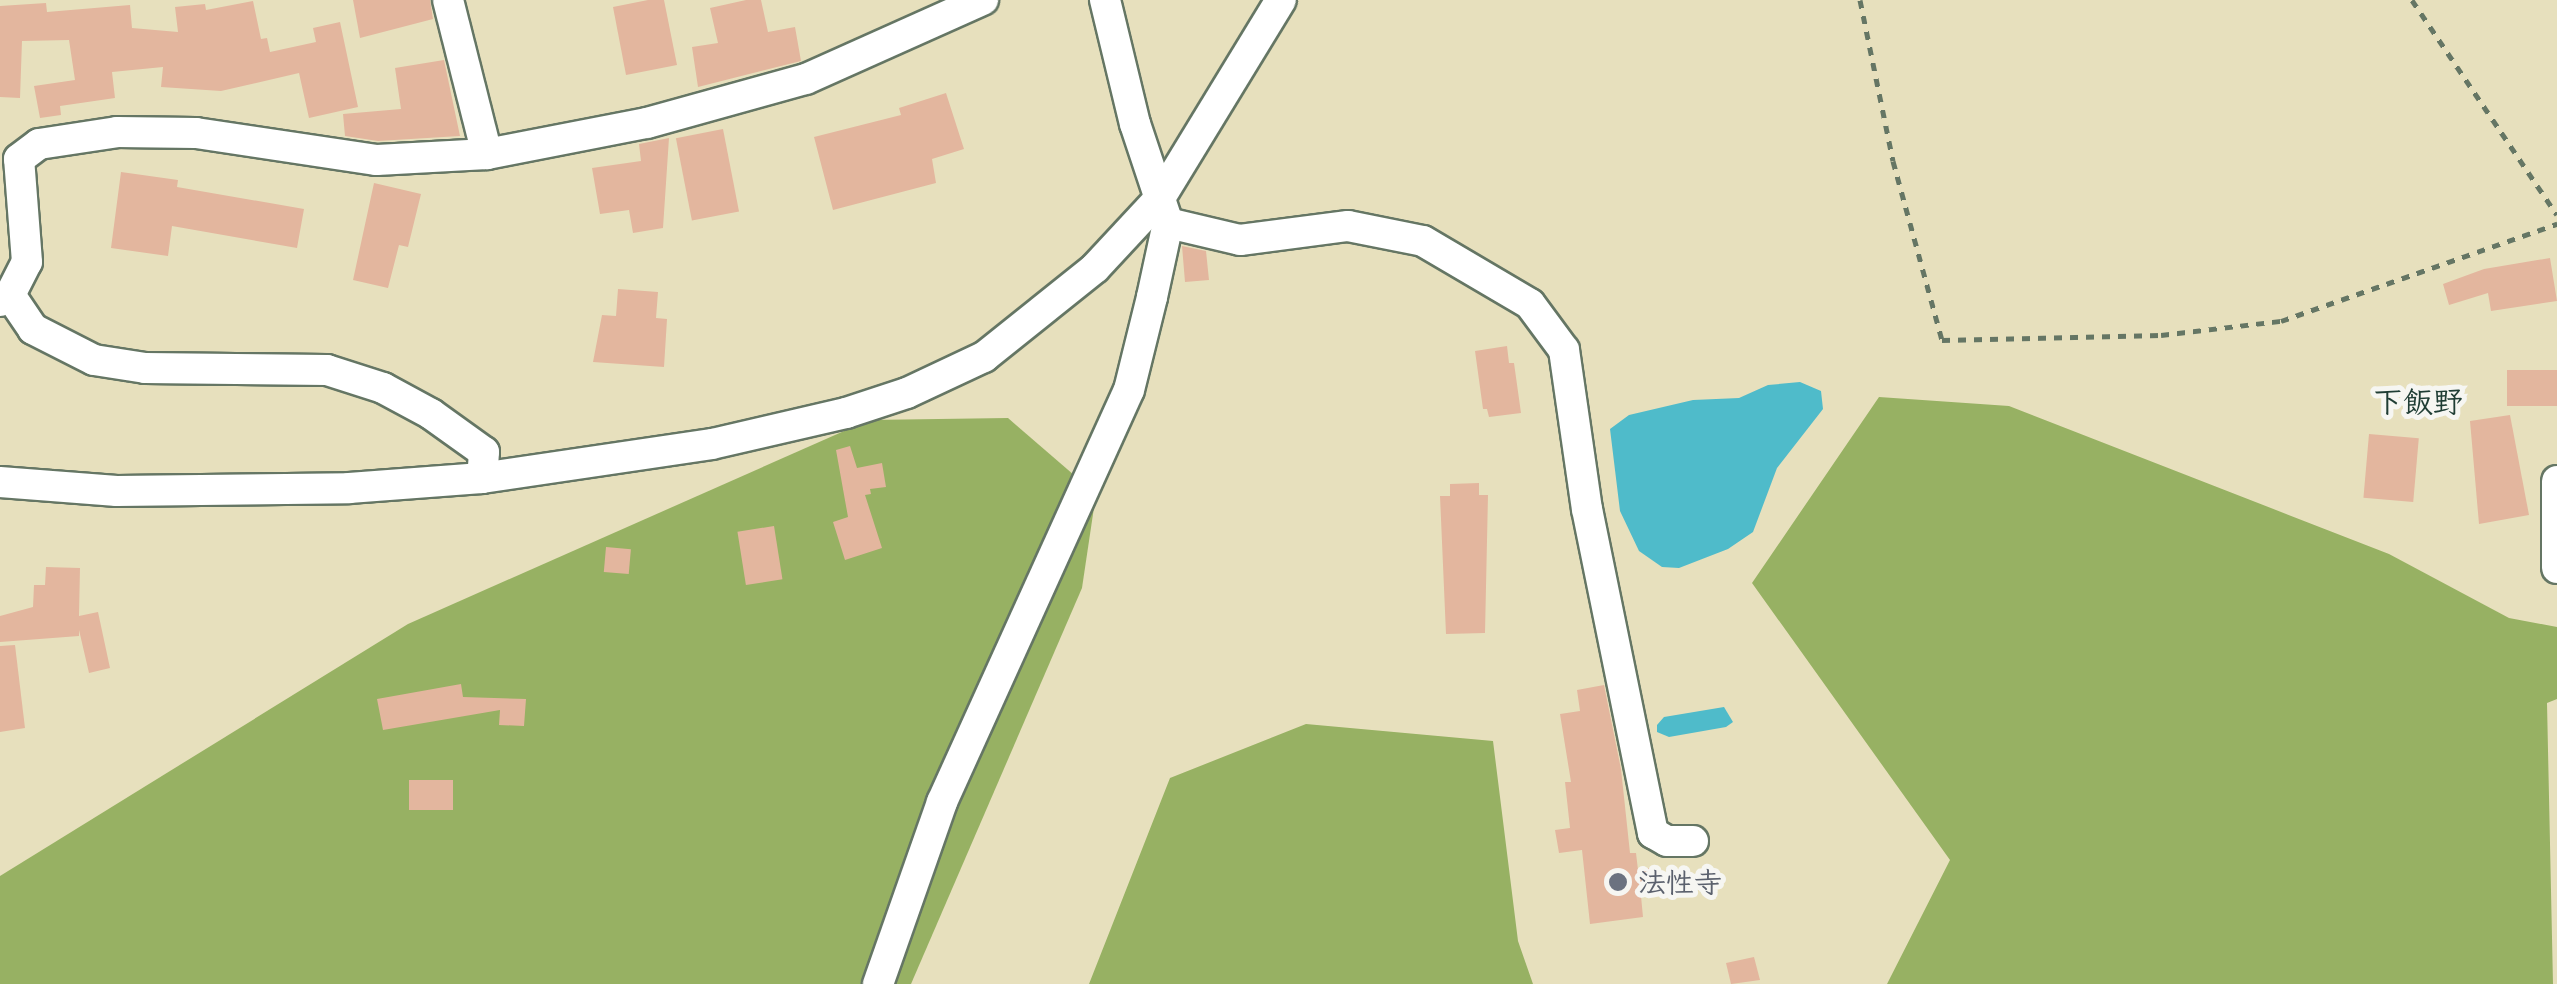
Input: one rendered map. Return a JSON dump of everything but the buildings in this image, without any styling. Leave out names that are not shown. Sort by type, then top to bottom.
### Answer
[{"type":"street","points":[[448,0],[487,154]]},
{"type":"street","points":[[482,478],[484,452],[431,414],[383,388],[327,370],[145,368],[94,360],[33,329],[5,298],[27,262],[10,154],[39,144],[117,132],[196,133],[378,160],[487,154],[647,122],[806,79],[983,0]]},
{"type":"street","points":[[1105,0],[1135,124],[1164,211]]},
{"type":"street","points":[[878,984],[942,802],[1129,390],[1164,211],[1281,0]]},
{"type":"street","points":[[0,482],[116,491],[349,488],[482,478],[712,444],[846,413],[907,393],[984,357],[1036,319],[1164,211]]},
{"type":"street","points":[[1164,211],[1240,240],[1348,226],[1422,242],[1530,304],[1564,350],[1587,509],[1653,833],[1667,841],[1693,841]]},
{"type":"street","points":[[2557,481],[2557,568]]},
{"type":"path","points":[[1860,0],[1893,161],[1942,340],[2161,335],[2281,321],[2557,224]]},
{"type":"path","points":[[2412,0],[2557,215]]},
{"type":"green space","points":[[1879,397],[2009,406],[2389,554],[2509,618],[2557,627],[2557,699],[2547,703],[2553,984],[1887,984],[1950,860],[1752,583]]},
{"type":"green space","points":[[1008,418],[1096,494],[1082,588],[911,984],[0,984],[0,876],[408,624],[869,420]]},
{"type":"green space","points":[[1306,724],[1493,741],[1518,941],[1533,984],[1089,984],[1170,778]]},
{"type":"water","points":[[1800,382],[1821,391],[1823,409],[1777,468],[1753,532],[1728,549],[1679,568],[1662,567],[1639,551],[1620,511],[1610,429],[1629,415],[1693,400],[1739,398],[1768,385]]},
{"type":"water","points":[[1724,707],[1733,722],[1726,727],[1669,737],[1657,732],[1664,717]]},
{"type":"place","name":"法性寺","points":[[1618,882]]},
{"type":"district","name":"下飯野","points":[[2418,402]]}]
